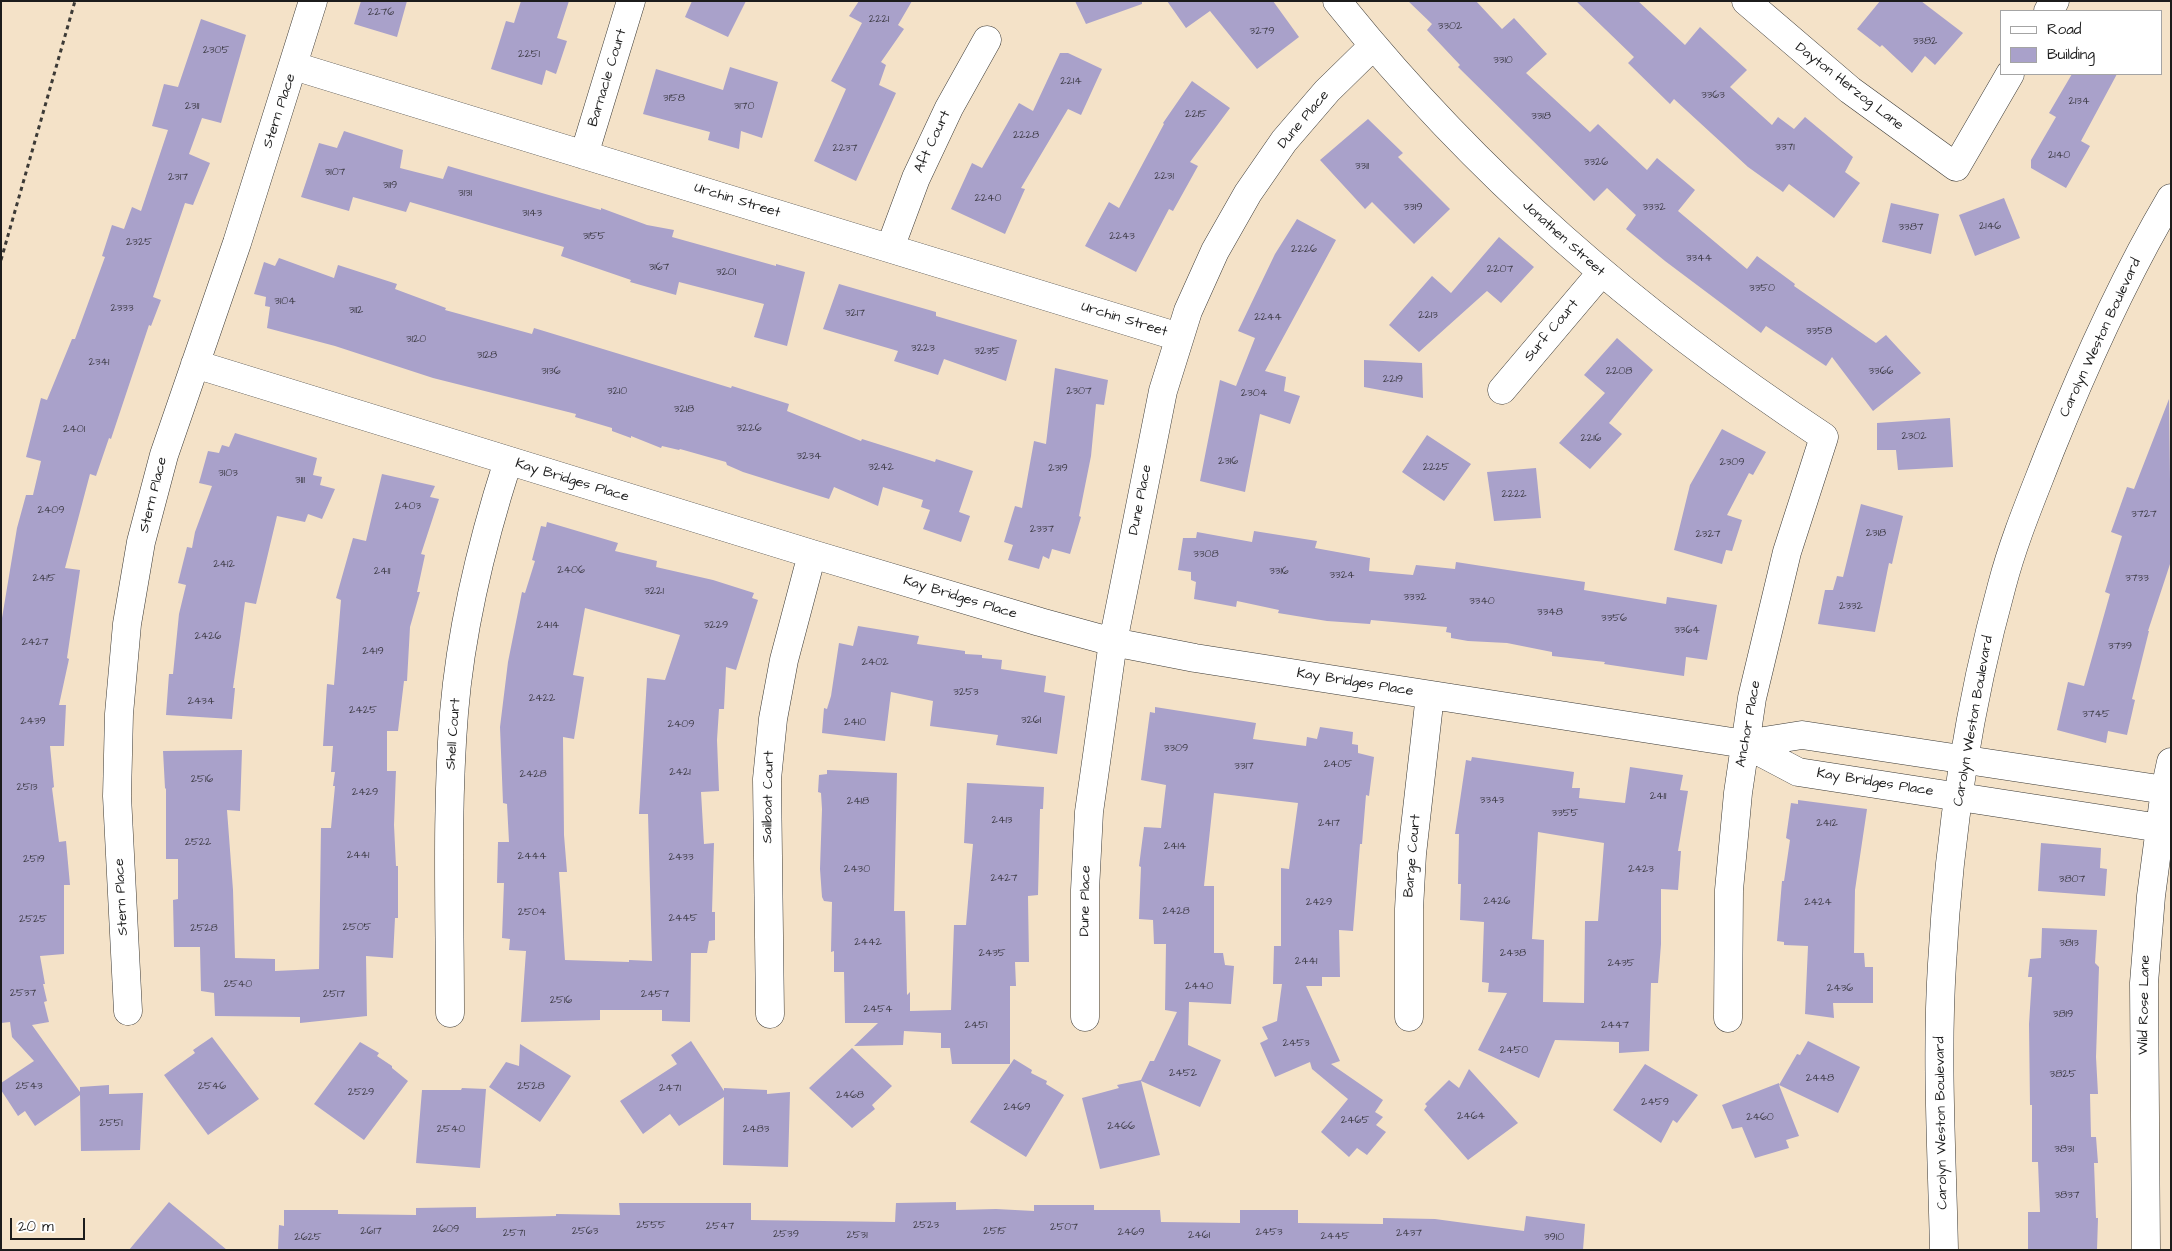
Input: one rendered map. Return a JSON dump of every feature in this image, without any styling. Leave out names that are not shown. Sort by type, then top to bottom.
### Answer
[{"type":"street","name":"Stern Place","points":[[128,1012],[117,796],[118,714],[127,624],[142,542],[161,464],[237,243],[313,1]]},
{"type":"street","name":"Barnacle Court","points":[[584,155],[631,1]]},
{"type":"street","name":"Jonathen Street","points":[[1337,1],[1374,46],[1444,124],[1520,200],[1601,273],[1684,340],[1764,398],[1824,437]]},
{"type":"street","name":"Dayton Herzog Lane","points":[[1746,1],[1850,90],[1956,167],[2009,75]]},
{"type":"street","name":"Aft Court","points":[[890,248],[916,178],[949,108],[987,40]]},
{"type":"street","name":"Dune Place","points":[[1085,1017],[1085,890],[1089,812],[1113,642],[1163,391],[1179,337],[1215,251],[1248,193],[1284,141],[1327,92],[1374,46]]},
{"type":"street","name":"Urchin Street","points":[[294,66],[1179,337]]},
{"type":"street","name":"Carolyn Weston Boulevard","points":[[1944,1250],[1940,1024],[1942,964],[1959,796],[1981,667],[2003,582],[2031,500],[2063,418],[2109,312],[2149,235],[2171,198]]},
{"type":"street","name":"Surf Court","points":[[1502,390],[1601,273]]},
{"type":"street","name":"Kay Bridges Place","points":[[195,364],[812,554],[1113,642],[1195,658],[1745,744],[1802,735],[2165,790]]},
{"type":"street","name":"Anchor Place","points":[[1728,1018],[1729,890],[1738,793],[1752,698],[1787,552],[1824,437]]},
{"type":"street","name":"Shell Court","points":[[450,1013],[451,783],[454,712],[463,644],[476,581],[495,502],[508,461]]},
{"type":"street","name":"Sailboat Court","points":[[770,1014],[766,779],[773,720],[784,660],[812,554]]},
{"type":"street","name":"Barge Court","points":[[1409,1017],[1409,909],[1412,854],[1430,695]]},
{"type":"street","name":"Kay Bridges Place","points":[[1745,744],[1798,772],[2160,828]]},
{"type":"street","name":"Wild Rose Lane","points":[[2146,1250],[2144,983],[2151,896],[2165,790],[2171,762]]},
{"type":"path","points":[[1,260],[75,1]]},
{"type":"building","points":[[361,1],[407,1],[397,37],[354,24]]},
{"type":"building","points":[[521,1],[569,1],[557,38],[567,41],[556,74],[546,70],[542,85],[491,69],[506,21],[514,23]]},
{"type":"building","points":[[692,1],[746,1],[728,37],[685,17]]},
{"type":"building","points":[[859,1],[912,1],[898,25],[904,29],[881,62],[886,65],[879,85],[896,93],[856,181],[814,161],[846,89],[831,81],[862,23],[849,16]]},
{"type":"building","points":[[1075,1],[1142,1],[1142,4],[1086,24]]},
{"type":"building","points":[[1167,1],[1273,1],[1299,37],[1257,69],[1210,11],[1186,28]]},
{"type":"building","points":[[1408,1],[1476,1],[1502,29],[1514,18],[1547,54],[1526,73],[1590,132],[1598,124],[1647,170],[1657,158],[1695,190],[1678,211],[1747,269],[1757,256],[1795,284],[1794,286],[1876,343],[1886,335],[1921,373],[1873,411],[1832,357],[1826,366],[1766,326],[1761,333],[1665,261],[1626,229],[1636,215],[1607,188],[1594,201],[1458,67],[1460,65],[1427,30],[1432,24]]},
{"type":"building","points":[[1576,1],[1638,1],[1685,45],[1700,27],[1747,70],[1730,87],[1772,125],[1778,117],[1794,129],[1805,117],[1853,157],[1845,172],[1860,183],[1834,218],[1789,184],[1783,192],[1748,167],[1674,99],[1670,104],[1628,63],[1634,57]]},
{"type":"building","points":[[1880,1],[1921,1],[1963,33],[1935,65],[1925,56],[1912,73],[1882,45],[1880,47],[1857,29]]},
{"type":"building","points":[[201,19],[246,35],[221,123],[202,118],[189,154],[210,163],[193,205],[185,203],[153,297],[161,300],[151,326],[149,325],[111,439],[109,438],[96,476],[90,474],[65,568],[80,570],[67,658],[69,659],[59,705],[66,705],[64,746],[50,746],[54,787],[52,788],[59,842],[66,841],[70,885],[64,885],[64,954],[40,956],[47,1001],[44,1002],[49,1022],[32,1025],[80,1092],[80,1087],[109,1085],[109,1094],[143,1093],[140,1150],[81,1151],[80,1095],[35,1126],[25,1111],[18,1116],[1,1090],[1,1083],[34,1061],[12,1037],[10,1022],[1,1023],[1,624],[17,528],[26,495],[33,495],[41,461],[26,457],[41,398],[47,400],[72,339],[75,339],[105,257],[102,256],[112,225],[124,229],[132,207],[141,211],[168,130],[152,126],[164,84],[178,87]]},
{"type":"building","points":[[1060,53],[1068,53],[1102,69],[1081,115],[1068,109],[1021,188],[1025,189],[1005,234],[951,209],[972,163],[982,168],[1019,103],[1033,111]]},
{"type":"building","points":[[730,67],[778,82],[762,138],[741,131],[739,149],[708,140],[710,132],[643,114],[656,69],[723,90]]},
{"type":"building","points":[[2071,75],[2116,75],[2081,141],[2090,146],[2066,188],[2031,168],[2031,160],[2056,117],[2049,113]]},
{"type":"building","points":[[1192,81],[1230,108],[1190,162],[1198,166],[1173,211],[1169,209],[1136,272],[1085,246],[1109,202],[1119,208],[1163,123]]},
{"type":"building","points":[[1368,119],[1403,153],[1398,157],[1450,209],[1414,244],[1372,202],[1365,209],[1320,160]]},
{"type":"building","points":[[344,131],[403,150],[400,168],[443,179],[448,166],[601,210],[601,208],[647,225],[674,230],[672,237],[776,266],[776,264],[805,272],[787,346],[754,337],[764,304],[679,282],[676,295],[630,282],[631,280],[561,256],[564,247],[410,202],[406,212],[353,197],[349,211],[301,197],[319,143],[337,148]]},
{"type":"building","points":[[2004,198],[2020,238],[1975,256],[1959,215]]},
{"type":"building","points":[[1891,203],[1939,214],[1931,254],[1882,242]]},
{"type":"building","points":[[1297,219],[1336,240],[1265,371],[1286,377],[1284,391],[1300,396],[1290,424],[1260,414],[1245,492],[1200,481],[1220,380],[1236,386],[1255,338],[1238,331],[1275,254]]},
{"type":"building","points":[[1499,237],[1534,267],[1501,303],[1487,291],[1419,352],[1389,325],[1432,276],[1451,293]]},
{"type":"building","points":[[279,258],[334,278],[338,265],[397,284],[395,289],[446,308],[445,310],[532,334],[534,328],[731,388],[732,386],[789,404],[787,411],[861,441],[862,439],[935,462],[936,459],[973,471],[959,512],[970,516],[961,542],[923,529],[930,510],[921,507],[923,500],[883,487],[878,506],[834,487],[829,499],[743,472],[727,465],[726,462],[680,449],[662,446],[661,448],[631,436],[631,438],[612,431],[612,428],[575,417],[576,414],[433,378],[335,346],[267,328],[270,307],[265,306],[266,297],[254,294],[264,262],[275,266]]},
{"type":"building","points":[[839,284],[936,312],[936,316],[1017,340],[1006,381],[944,359],[938,375],[894,361],[898,351],[823,329]]},
{"type":"building","points":[[1617,338],[1653,370],[1609,423],[1622,434],[1590,469],[1559,443],[1605,393],[1584,375]]},
{"type":"building","points":[[1364,360],[1422,363],[1423,398],[1364,387]]},
{"type":"building","points":[[1055,368],[1108,380],[1104,405],[1096,404],[1091,456],[1079,516],[1081,517],[1070,554],[1052,549],[1049,559],[1043,556],[1039,569],[1008,560],[1013,545],[1004,542],[1015,506],[1022,508],[1034,441],[1046,444]]},
{"type":"building","points":[[2169,399],[2171,561],[2148,631],[2132,699],[2135,700],[2127,735],[2108,731],[2106,743],[2057,730],[2068,682],[2084,686],[2110,594],[2105,592],[2122,536],[2111,532],[2127,487],[2134,489]]},
{"type":"building","points":[[1950,418],[1953,467],[1898,470],[1896,450],[1877,450],[1877,423]]},
{"type":"building","points":[[1722,429],[1766,452],[1753,475],[1749,473],[1727,515],[1742,520],[1732,551],[1726,550],[1722,564],[1674,550],[1690,485]]},
{"type":"building","points":[[235,433],[317,458],[313,475],[322,477],[320,485],[335,489],[322,519],[308,514],[305,522],[277,516],[256,604],[245,602],[233,688],[235,688],[232,719],[166,715],[169,674],[173,674],[179,614],[186,585],[178,583],[187,547],[192,548],[195,532],[212,486],[199,483],[208,451],[219,453],[222,445],[229,447]]},
{"type":"building","points":[[1427,435],[1471,464],[1444,501],[1402,472]]},
{"type":"building","points":[[1536,468],[1541,518],[1494,521],[1487,472]]},
{"type":"building","points":[[382,474],[435,486],[430,497],[439,499],[421,554],[425,555],[417,592],[420,592],[410,627],[407,681],[404,681],[398,731],[387,731],[387,771],[396,771],[394,825],[396,866],[398,866],[398,918],[395,918],[393,958],[366,956],[367,1016],[300,1023],[300,1017],[215,1016],[214,993],[201,991],[200,947],[174,947],[173,900],[178,899],[178,859],[166,859],[166,789],[163,751],[242,750],[240,811],[227,810],[233,890],[235,958],[275,959],[275,971],[319,969],[321,828],[331,828],[335,786],[333,786],[335,772],[331,772],[333,746],[323,746],[327,684],[334,685],[341,600],[336,598],[353,538],[366,541]]},
{"type":"building","points":[[1861,504],[1903,516],[1892,564],[1889,563],[1875,632],[1818,624],[1825,590],[1833,590],[1837,576],[1843,577]]},
{"type":"building","points":[[547,522],[618,543],[615,551],[657,561],[656,567],[713,580],[754,593],[752,598],[758,600],[736,670],[726,667],[724,709],[719,709],[717,740],[719,791],[701,792],[704,844],[714,843],[712,912],[715,912],[715,940],[709,941],[707,953],[691,953],[690,1022],[662,1021],[662,1010],[600,1010],[600,1020],[521,1022],[526,951],[509,950],[510,939],[502,938],[504,883],[497,883],[498,842],[509,842],[507,804],[503,803],[500,727],[508,662],[522,592],[525,593],[535,561],[532,560],[541,526],[546,527]],"holes":[[[585,608],[680,635],[665,680],[647,678],[639,814],[648,814],[652,961],[565,960],[559,872],[567,872],[564,835],[563,737],[574,739],[584,677],[573,675]]]},
{"type":"building","points":[[1254,531],[1317,541],[1315,548],[1370,558],[1369,571],[1413,575],[1416,565],[1455,569],[1456,562],[1585,582],[1584,590],[1666,604],[1667,597],[1717,605],[1707,660],[1686,657],[1684,676],[1604,664],[1605,662],[1552,656],[1552,652],[1507,643],[1451,638],[1451,633],[1446,632],[1447,627],[1371,620],[1370,624],[1327,621],[1278,613],[1279,610],[1237,601],[1236,607],[1194,599],[1196,582],[1191,580],[1191,572],[1178,570],[1183,538],[1196,538],[1197,532],[1252,542]]},
{"type":"building","points":[[858,626],[919,636],[917,644],[965,651],[965,654],[982,655],[982,658],[1002,660],[1001,669],[1046,676],[1044,692],[1065,696],[1057,754],[996,745],[998,735],[930,726],[933,701],[891,692],[885,741],[822,733],[824,708],[827,709],[831,696],[839,643],[853,646]]},
{"type":"building","points":[[1155,707],[1256,723],[1253,739],[1306,746],[1307,737],[1317,739],[1320,727],[1353,732],[1352,744],[1358,745],[1358,753],[1374,757],[1369,796],[1366,795],[1362,844],[1360,844],[1353,931],[1339,930],[1340,977],[1322,977],[1322,986],[1306,986],[1340,1061],[1331,1064],[1383,1100],[1375,1112],[1383,1117],[1376,1125],[1386,1132],[1367,1155],[1357,1148],[1349,1157],[1321,1132],[1348,1099],[1312,1069],[1310,1062],[1275,1077],[1260,1043],[1268,1039],[1262,1027],[1277,1021],[1282,984],[1273,984],[1274,946],[1281,946],[1281,868],[1289,869],[1298,803],[1214,793],[1204,886],[1214,886],[1214,953],[1223,953],[1225,965],[1234,966],[1231,1004],[1189,1002],[1188,1045],[1221,1060],[1200,1107],[1141,1081],[1160,1155],[1100,1169],[1082,1098],[1119,1088],[1117,1085],[1141,1080],[1150,1061],[1154,1061],[1177,1012],[1165,1010],[1166,944],[1154,944],[1153,920],[1139,919],[1141,867],[1139,866],[1144,827],[1161,828],[1166,785],[1141,780],[1150,712],[1155,713]]},
{"type":"building","points":[[1472,757],[1574,772],[1572,788],[1580,788],[1579,798],[1625,803],[1630,767],[1683,775],[1680,790],[1688,791],[1678,851],[1681,851],[1678,890],[1661,889],[1661,944],[1658,983],[1651,983],[1649,1051],[1619,1053],[1619,1042],[1555,1040],[1539,1078],[1478,1050],[1507,993],[1488,992],[1489,983],[1482,982],[1484,922],[1460,920],[1461,884],[1458,884],[1459,834],[1455,834],[1466,760],[1471,761]],"holes":[[[1538,832],[1604,843],[1598,921],[1585,921],[1584,1003],[1543,1002],[1544,940],[1532,939]]]},
{"type":"building","points":[[827,770],[897,773],[894,911],[905,911],[907,995],[910,992],[910,1011],[951,1010],[954,925],[966,925],[973,844],[964,843],[967,783],[1044,787],[1043,809],[1040,809],[1038,895],[1028,896],[1029,962],[1015,962],[1016,986],[1010,986],[1010,1064],[952,1064],[950,1048],[941,1048],[941,1033],[904,1031],[903,1045],[854,1046],[878,1023],[845,1023],[844,972],[834,972],[834,951],[831,952],[832,902],[824,901],[822,897],[820,869],[822,809],[821,793],[818,792],[819,775],[827,774]]},
{"type":"building","points":[[1798,800],[1867,809],[1855,890],[1854,953],[1864,953],[1865,967],[1873,967],[1873,1003],[1833,1003],[1834,1018],[1805,1014],[1808,946],[1784,945],[1784,942],[1777,941],[1782,881],[1784,881],[1790,840],[1786,838],[1791,803],[1798,804]]},
{"type":"building","points":[[2041,843],[2101,848],[2100,868],[2107,869],[2105,896],[2038,891]]},
{"type":"building","points":[[2042,928],[2097,930],[2095,963],[2099,967],[2096,1057],[2098,1094],[2090,1094],[2091,1137],[2096,1137],[2098,1163],[2094,1163],[2096,1218],[2098,1218],[2097,1250],[2028,1250],[2028,1212],[2040,1212],[2038,1162],[2032,1162],[2029,1024],[2032,977],[2028,977],[2030,959],[2041,958]]},
{"type":"building","points":[[212,1037],[259,1099],[208,1135],[164,1075],[195,1053],[193,1050]]},
{"type":"building","points":[[691,1041],[724,1091],[724,1088],[767,1090],[767,1094],[790,1092],[788,1167],[723,1165],[724,1097],[679,1126],[670,1114],[643,1134],[620,1101],[677,1064],[671,1055]]},
{"type":"building","points":[[1808,1041],[1860,1067],[1838,1113],[1779,1085],[1797,1054],[1800,1055]]},
{"type":"building","points":[[360,1042],[379,1053],[377,1056],[392,1066],[408,1081],[364,1140],[314,1104]]},
{"type":"building","points":[[520,1044],[571,1076],[540,1122],[489,1087],[506,1062],[519,1066]]},
{"type":"building","points":[[852,1048],[892,1086],[872,1105],[875,1109],[852,1128],[809,1088]]},
{"type":"building","points":[[1014,1059],[1032,1070],[1031,1073],[1047,1081],[1046,1084],[1064,1095],[1026,1157],[970,1122]]},
{"type":"building","points":[[1645,1064],[1698,1095],[1677,1123],[1673,1120],[1661,1143],[1613,1110]]},
{"type":"building","points":[[1469,1069],[1518,1123],[1468,1160],[1424,1110],[1427,1106],[1425,1104],[1449,1080],[1459,1088]]},
{"type":"building","points":[[1779,1083],[1799,1136],[1786,1140],[1789,1148],[1755,1158],[1742,1127],[1732,1129],[1722,1105]]},
{"type":"building","points":[[462,1088],[486,1089],[480,1168],[416,1163],[422,1090],[461,1090]]},
{"type":"building","points":[[169,1202],[227,1250],[129,1250]]},
{"type":"building","points":[[956,1202],[956,1210],[996,1209],[1034,1211],[1034,1205],[1094,1205],[1094,1210],[1160,1210],[1161,1222],[1240,1223],[1240,1210],[1298,1210],[1298,1223],[1383,1224],[1383,1218],[1435,1219],[1524,1231],[1526,1216],[1585,1224],[1583,1250],[278,1250],[279,1225],[284,1226],[284,1210],[338,1210],[338,1214],[416,1215],[416,1208],[476,1207],[476,1218],[556,1216],[556,1214],[620,1215],[619,1203],[751,1203],[751,1220],[895,1222],[896,1203]]}]
